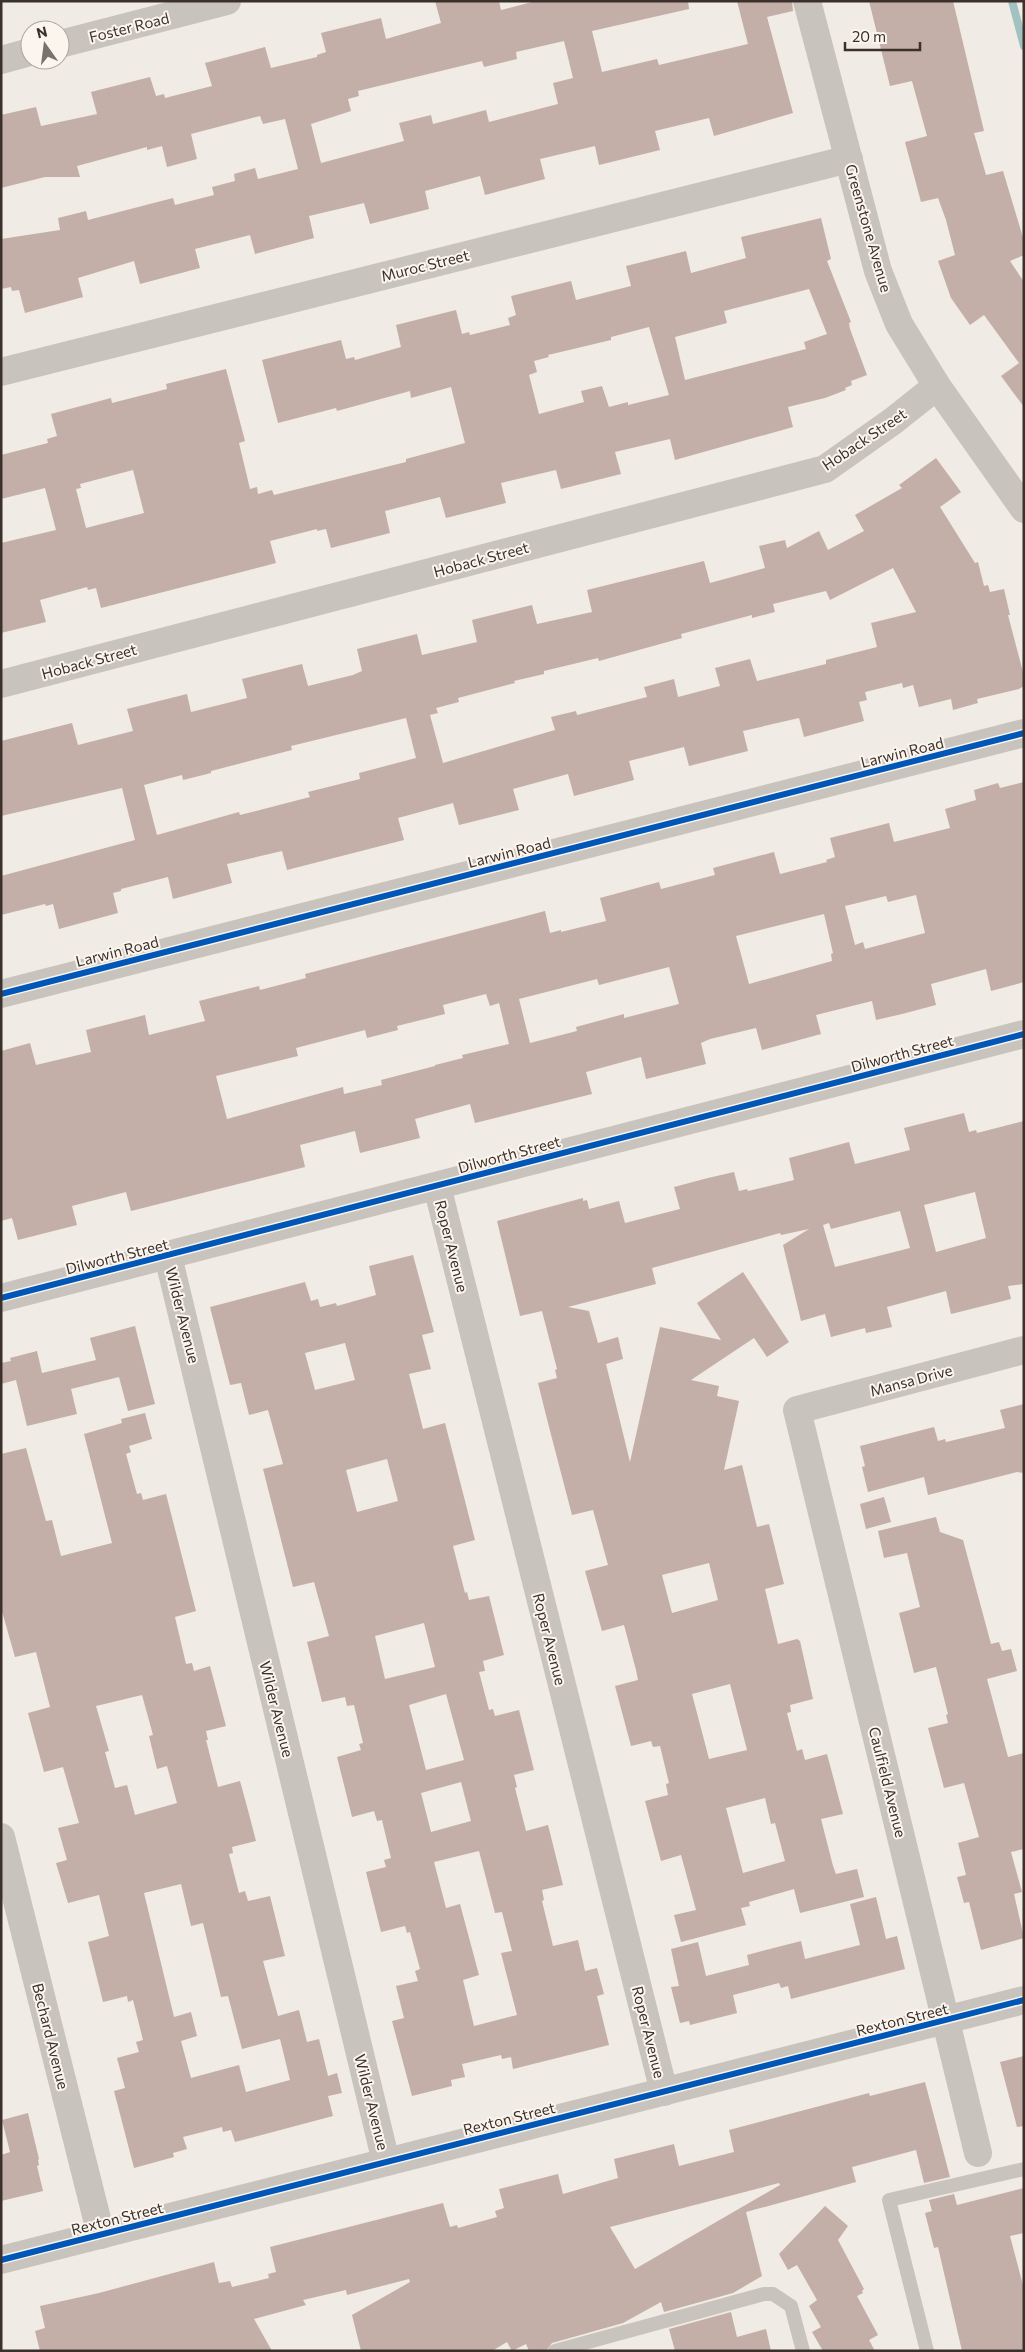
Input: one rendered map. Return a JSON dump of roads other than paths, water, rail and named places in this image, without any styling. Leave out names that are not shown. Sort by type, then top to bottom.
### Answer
[{"type":"street","name":"Greenstone Avenue","points":[[807,1],[878,271],[899,324],[937,386],[1024,509]]},
{"type":"street","name":"Foster Road","points":[[70,41],[210,3]]},
{"type":"street","points":[[1,60],[20,55]]},
{"type":"street","name":"Muroc Street","points":[[1,372],[849,159]]},
{"type":"street","name":"Hoback Street","points":[[1,684],[825,469],[893,421],[937,386]]},
{"type":"street","name":"Larwin Road","points":[[1,994],[1024,734]]},
{"type":"street","name":"Dilworth Street","points":[[1,1298],[1024,1034]]},
{"type":"street","name":"Roper Avenue","points":[[437,1186],[664,2092]]},
{"type":"street","name":"Wilder Avenue","points":[[168,1256],[386,2162]]},
{"type":"street","name":"Mansa Drive","points":[[797,1410],[1024,1350]]},
{"type":"street","name":"Caulfield Avenue","points":[[797,1410],[978,2153]]},
{"type":"street","name":"Bechard Avenue","points":[[1,1837],[101,2235]]},
{"type":"street","name":"Rexton Street","points":[[1,2260],[1024,2000]]},
{"type":"lane","points":[[928,2351],[889,2200],[1024,2169]]},
{"type":"lane","points":[[555,2351],[764,2294],[773,2294],[791,2306],[803,2351]]},
{"type":"waterway","points":[[1012,1],[1024,46]]}]
